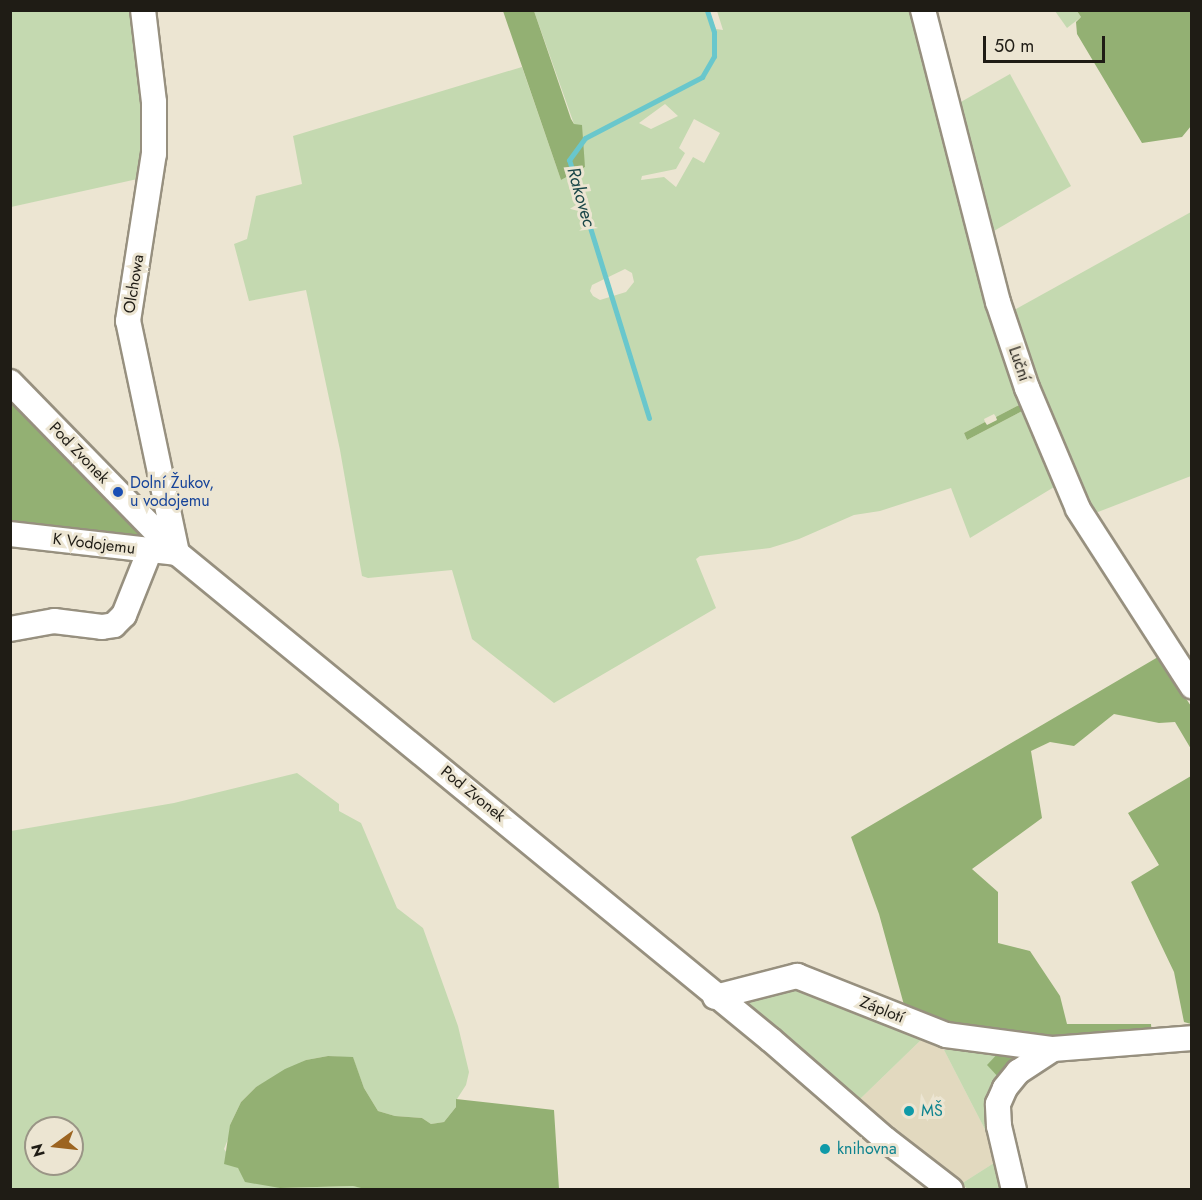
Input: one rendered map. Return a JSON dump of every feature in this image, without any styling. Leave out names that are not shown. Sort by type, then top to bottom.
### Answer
[{"type":"street","name":"Olchowa","points":[[143,10],[154,102],[154,154],[128,321],[177,553]]},
{"type":"street","name":"Luční","points":[[923,10],[998,302],[1027,388],[1078,509],[1191,686]]},
{"type":"street","name":"Pod Zvonek","points":[[10,382],[177,553],[499,815],[715,997],[771,1040],[885,1139],[951,1190]]},
{"type":"street","name":"K Vodojemu","points":[[10,534],[177,553]]},
{"type":"street","points":[[10,629],[54,621],[102,627],[114,625],[124,615],[150,550]]},
{"type":"street","name":"Záplotí","points":[[715,997],[797,976],[946,1035],[1053,1049],[1191,1038]]},
{"type":"street","name":"Záplotí","points":[[1014,1190],[999,1126],[998,1104],[1005,1088],[1018,1072],[1053,1049]]},
{"type":"shaded area","points":[[924,1037],[944,1050],[993,1145],[997,1161],[961,1184],[857,1102]]},
{"type":"green space","points":[[10,11],[135,11],[142,65],[142,178],[11,207]]},
{"type":"green space","points":[[503,11],[534,11],[571,119],[574,124],[582,125],[585,167],[561,180]]},
{"type":"green space","points":[[534,11],[709,11],[716,29],[723,30],[717,11],[911,11],[1025,402],[996,417],[994,414],[984,419],[985,422],[964,433],[967,440],[1028,408],[1059,484],[970,538],[951,488],[880,511],[854,515],[799,539],[770,548],[700,556],[696,559],[716,608],[554,703],[472,639],[452,570],[368,578],[362,576],[340,450],[306,290],[249,301],[234,244],[247,239],[256,196],[302,184],[293,136],[522,67],[561,180],[585,167],[574,124]],"holes":[[[665,104],[678,116],[651,129],[639,123]],[[694,119],[720,133],[704,163],[693,157],[676,187],[664,177],[641,180],[642,176],[676,169],[685,153],[679,148]],[[625,269],[632,273],[634,282],[626,292],[600,300],[590,291],[592,285]]]},
{"type":"green space","points":[[1055,11],[1077,11],[1081,17],[1067,28]]},
{"type":"green space","points":[[1077,11],[1191,11],[1191,126],[1182,137],[1142,143],[1077,34],[1076,22],[1081,17]]},
{"type":"green space","points":[[1010,74],[1071,186],[987,235],[952,107]]},
{"type":"green space","points":[[1191,212],[1191,476],[1098,512],[1088,510],[1009,313]]},
{"type":"green space","points":[[11,399],[147,539],[11,521]]},
{"type":"green space","points":[[1025,402],[1028,408],[967,440],[964,433],[985,422],[987,425],[997,420],[996,417]]},
{"type":"green space","points":[[1158,657],[1191,706],[1191,749],[1175,722],[1159,723],[1114,714],[1074,746],[1050,742],[1031,751],[1042,818],[972,869],[998,892],[998,943],[1030,951],[1060,996],[1067,1024],[1151,1024],[1152,1036],[1059,1039],[1020,1036],[917,1018],[904,1005],[879,914],[851,837]]},
{"type":"green space","points":[[297,773],[339,804],[339,811],[361,823],[397,908],[423,928],[458,1026],[469,1072],[466,1085],[457,1099],[456,1107],[444,1122],[431,1124],[422,1118],[395,1116],[378,1111],[364,1088],[353,1058],[328,1056],[306,1060],[256,1087],[241,1102],[230,1125],[230,1134],[224,1149],[238,1168],[280,1188],[353,1186],[369,1189],[11,1190],[11,831],[174,803]]},
{"type":"green space","points":[[1191,776],[1191,1024],[1184,1022],[1174,972],[1131,882],[1159,865],[1128,813]]},
{"type":"green space","points":[[788,985],[924,1037],[857,1102],[738,1004]]},
{"type":"green space","points":[[980,1048],[1001,1050],[1001,1080],[993,1145],[944,1050]]},
{"type":"green space","points":[[1001,1050],[1026,1053],[1001,1080],[987,1065]]},
{"type":"green space","points":[[328,1056],[353,1057],[364,1088],[378,1111],[395,1116],[422,1118],[431,1124],[444,1122],[456,1107],[456,1099],[554,1110],[559,1189],[369,1190],[353,1186],[280,1188],[245,1182],[238,1168],[224,1164],[230,1125],[241,1102],[256,1087],[285,1069],[306,1060]]},
{"type":"green space","points":[[997,1161],[1006,1189],[968,1189],[961,1184]]},
{"type":"waterway","name":"Rakovec","points":[[649,418],[569,160],[585,138],[702,77],[714,56],[714,32],[707,10]]},
{"type":"place","name":"Dolní Žukov, u vodojemu","points":[[118,492]]},
{"type":"place","name":"MŠ","points":[[909,1111]]},
{"type":"place","name":"knihovna","points":[[825,1149]]}]
